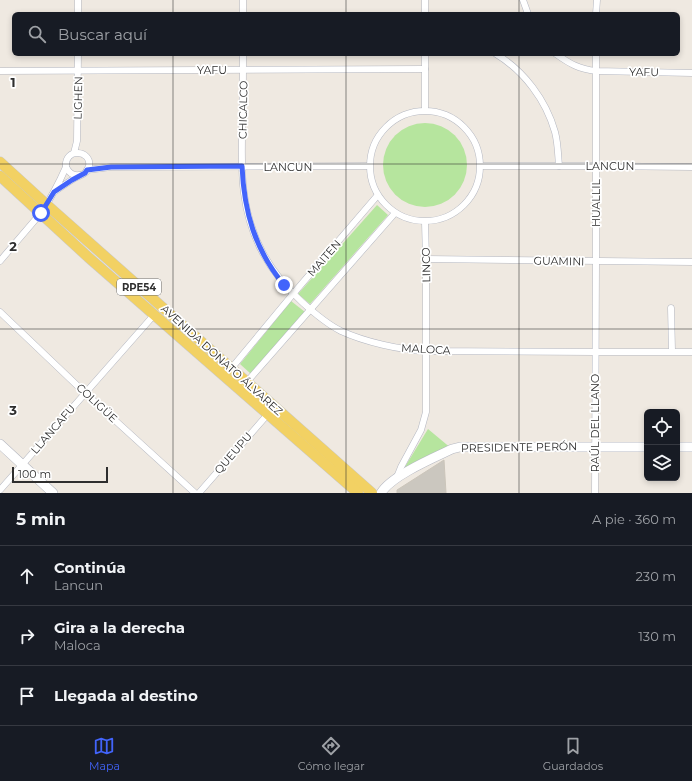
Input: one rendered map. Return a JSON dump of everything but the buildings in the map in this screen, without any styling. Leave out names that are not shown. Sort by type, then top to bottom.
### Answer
[{"type":"main road","name":"AVENIDA DONATO ÁLVAREZ","points":[[0,162],[88,257],[154,314],[244,386],[372,493]]},
{"type":"main road","name":"AVENIDA DONATO ÁLVAREZ","points":[[0,176],[44,209],[228,373]]},
{"type":"main road","name":"AVENIDA DONATO ÁLVAREZ","points":[[244,386],[268,414],[358,493]]},
{"type":"main road","points":[[0,444],[53,493]]},
{"type":"main road","name":"PRESIDENTE PERÓN","points":[[381,493],[397,477],[453,448],[460,446],[644,447]]},
{"type":"main road","points":[[680,447],[692,447]]},
{"type":"street","points":[[78,0],[78,12]]},
{"type":"street","points":[[243,0],[243,12]]},
{"type":"street","points":[[425,0],[425,12]]},
{"type":"street","points":[[524,0],[527,12]]},
{"type":"street","points":[[596,12],[597,0]]},
{"type":"street","name":"LIGHEN","points":[[74,153],[77,141],[78,56]]},
{"type":"street","name":"CHICALCO","points":[[242,166],[243,56]]},
{"type":"street","points":[[425,56],[425,110]]},
{"type":"street","points":[[500,56],[521,73],[542,100],[555,131],[559,166]]},
{"type":"street","name":"YAFU","points":[[559,56],[574,66],[585,70],[692,73]]},
{"type":"street","name":"HUALLIL","points":[[596,56],[596,352]]},
{"type":"street","name":"YAFU","points":[[0,71],[425,69]]},
{"type":"street","points":[[425,110],[438,112],[452,118],[464,126],[473,138],[479,152],[481,166],[475,191],[459,210],[448,217],[436,221],[425,222],[404,218],[385,206],[377,196],[371,182],[369,166],[373,146],[376,139],[385,128],[402,116],[425,110]]},
{"type":"street","name":"LIGHEN","points":[[77,141],[86,157]]},
{"type":"street","name":"LANCUN","points":[[0,261],[44,209],[66,167],[68,157],[74,153],[81,153],[99,165],[111,167]]},
{"type":"street","points":[[86,157],[89,163],[87,170]]},
{"type":"street","name":"MALOCA","points":[[242,166],[244,194],[248,212],[255,237],[265,258],[277,276],[310,310],[332,326],[353,336],[399,348],[426,351],[692,352]]},
{"type":"street","name":"LANCUN","points":[[54,192],[79,175],[85,173],[87,170],[111,167],[369,166]]},
{"type":"street","name":"LANCUN","points":[[481,166],[692,167]]},
{"type":"street","points":[[66,167],[73,175],[79,175]]},
{"type":"street","name":"MAITEN","points":[[228,373],[377,196]]},
{"type":"street","points":[[244,386],[395,213]]},
{"type":"street","name":"LINCO","points":[[397,477],[421,430],[426,412],[425,222]]},
{"type":"street","name":"GUAMINI","points":[[426,259],[692,262]]},
{"type":"street","points":[[672,308],[672,352]]},
{"type":"street","name":"COLIGÜE","points":[[0,312],[85,393],[195,493]]},
{"type":"street","name":"LLANCAFU","points":[[0,490],[154,314]]},
{"type":"street","name":"RAÚL DEL LLANO","points":[[595,493],[596,352]]},
{"type":"street","name":"QUEUPU","points":[[199,493],[268,414]]},
{"type":"green space","points":[[425,123],[441,126],[455,135],[464,149],[467,165],[464,181],[455,195],[441,204],[425,207],[409,204],[395,195],[386,181],[383,165],[386,149],[395,135],[409,126]]},
{"type":"green space","points":[[377,205],[388,215],[310,304],[298,294]]},
{"type":"green space","points":[[291,301],[305,312],[251,374],[240,364]]},
{"type":"green space","points":[[428,429],[452,449],[403,470]]},
{"type":"route","points":[[41,213],[54,192],[79,175],[85,173],[87,170],[111,167],[242,166],[244,194],[252,230],[265,258],[284,285]]}]
